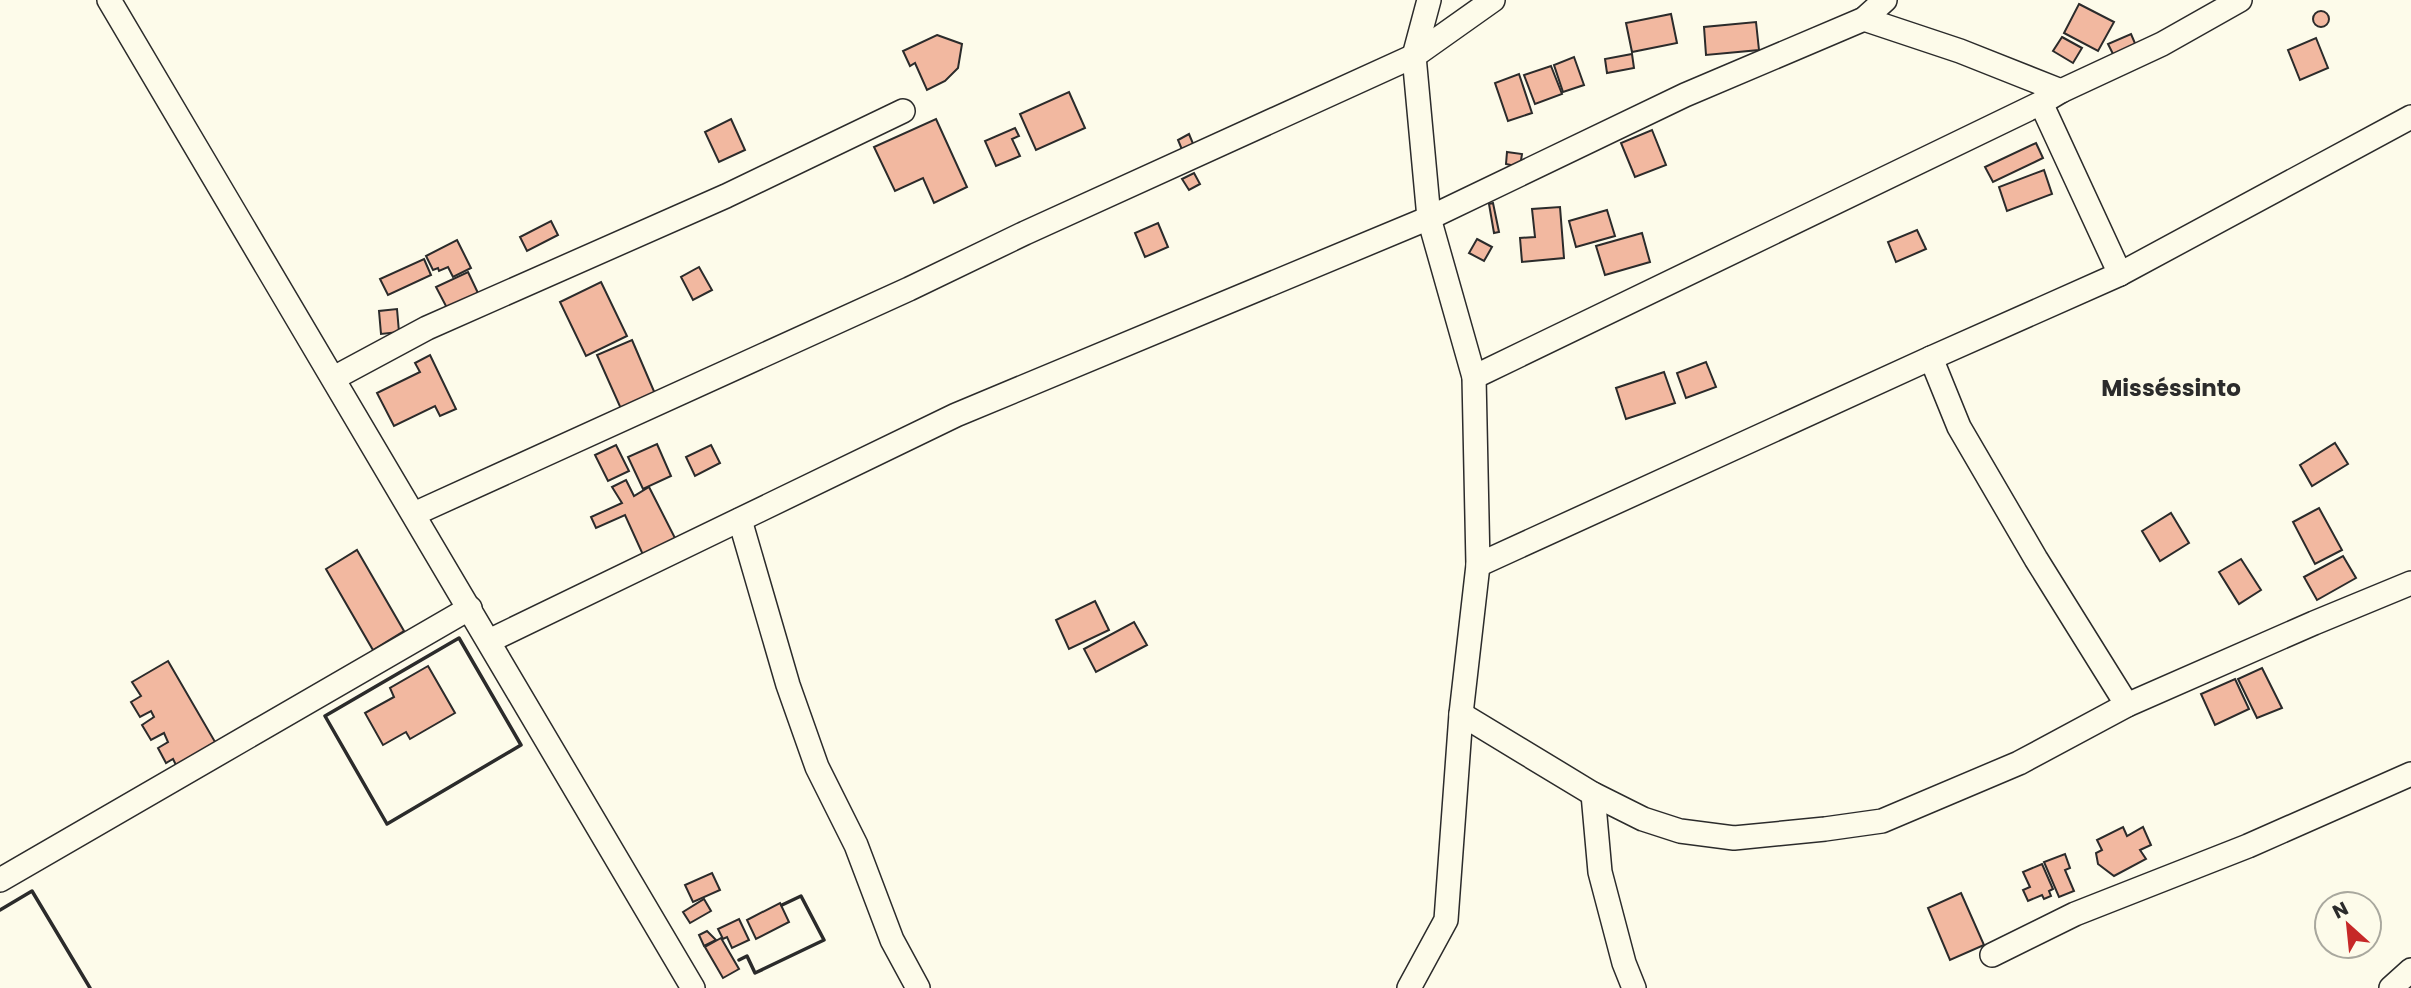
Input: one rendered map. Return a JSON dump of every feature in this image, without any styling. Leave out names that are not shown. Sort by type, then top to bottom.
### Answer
[{"type":"street","points":[[109,0],[693,988]]},
{"type":"street","points":[[1409,988],[1446,920],[1461,714],[1478,565],[1474,377],[1429,218],[1414,56],[1429,0]]},
{"type":"street","points":[[414,514],[1414,56],[1493,0]]},
{"type":"street","points":[[489,641],[956,415],[1429,218],[1685,95],[1864,19],[1885,0]]},
{"type":"street","points":[[1474,377],[2162,44],[2240,0]]},
{"type":"street","points":[[1864,19],[1960,51],[2051,97],[2120,274]]},
{"type":"street","points":[[334,378],[427,328],[726,197],[903,111]]},
{"type":"street","points":[[1478,565],[2120,274],[2411,117]]},
{"type":"street","points":[[1931,358],[1959,428],[2127,705]]},
{"type":"street","points":[[740,520],[788,685],[817,768],[856,845],[892,940],[918,988]]},
{"type":"street","points":[[1461,714],[1593,794],[1643,819],[1680,831],[1734,838],[1782,835],[1882,821],[2019,762],[2127,705],[2411,583]]},
{"type":"street","points":[[0,880],[470,608]]},
{"type":"street","points":[[1992,955],[2076,914],[2248,846],[2411,774]]},
{"type":"street","points":[[1593,794],[1601,872],[1624,963],[1634,988]]},
{"type":"street","points":[[2391,988],[2411,970]]},
{"type":"building","points":[[2079,4],[2114,22],[2098,51],[2064,33]]},
{"type":"building","points":[[2318,11],[2324,11],[2329,19],[2327,25],[2318,27],[2313,22],[2313,16]]},
{"type":"building","points":[[1671,14],[1677,43],[1632,52],[1626,23]]},
{"type":"building","points":[[1756,22],[1759,50],[1706,55],[1704,27]]},
{"type":"building","points":[[2131,34],[2137,48],[2115,58],[2108,44]]},
{"type":"building","points":[[937,35],[962,44],[958,68],[945,81],[927,90],[915,63],[910,66],[903,51]]},
{"type":"building","points":[[2062,37],[2082,48],[2073,63],[2053,51]]},
{"type":"building","points":[[2316,38],[2328,68],[2300,80],[2288,50]]},
{"type":"building","points":[[1632,54],[1634,68],[1607,73],[1605,59]]},
{"type":"building","points":[[1574,57],[1584,85],[1563,92],[1554,65]]},
{"type":"building","points":[[1551,66],[1562,94],[1535,104],[1524,75]]},
{"type":"building","points":[[1519,74],[1532,113],[1508,121],[1495,83]]},
{"type":"building","points":[[1069,92],[1085,128],[1036,150],[1020,114]]},
{"type":"building","points":[[731,119],[745,150],[719,162],[705,132]]},
{"type":"building","points":[[936,119],[967,187],[934,203],[923,178],[895,191],[874,147]]},
{"type":"building","points":[[1015,128],[1019,136],[1012,139],[1020,156],[996,166],[985,141]]},
{"type":"building","points":[[1652,130],[1666,165],[1635,177],[1621,143]]},
{"type":"building","points":[[1189,134],[1194,146],[1183,152],[1178,140]]},
{"type":"building","points":[[2036,143],[2043,158],[1993,182],[1985,167]]},
{"type":"building","points":[[1507,152],[1522,154],[1520,167],[1506,164]]},
{"type":"building","points":[[2044,170],[2052,194],[2007,211],[1999,187]]},
{"type":"building","points":[[1194,173],[1200,184],[1189,190],[1182,179]]},
{"type":"building","points":[[1493,203],[1499,232],[1494,233],[1489,204]]},
{"type":"building","points":[[1560,207],[1564,258],[1522,262],[1520,238],[1535,237],[1532,209]]},
{"type":"building","points":[[1607,210],[1615,236],[1576,247],[1569,221]]},
{"type":"building","points":[[551,221],[558,235],[527,251],[520,237]]},
{"type":"building","points":[[1158,223],[1168,247],[1145,257],[1135,233]]},
{"type":"building","points":[[1917,230],[1926,249],[1896,262],[1888,242]]},
{"type":"building","points":[[1642,233],[1650,262],[1605,275],[1596,246]]},
{"type":"building","points":[[1477,239],[1492,247],[1484,261],[1469,253]]},
{"type":"building","points":[[457,240],[471,268],[453,277],[448,267],[439,271],[438,268],[433,270],[426,256]]},
{"type":"building","points":[[424,259],[431,275],[388,295],[380,279]]},
{"type":"building","points":[[699,267],[712,290],[693,300],[681,277]]},
{"type":"building","points":[[468,272],[478,293],[447,308],[436,287]]},
{"type":"building","points":[[601,282],[627,336],[586,356],[560,302]]},
{"type":"building","points":[[397,309],[399,332],[381,334],[379,311]]},
{"type":"building","points":[[632,340],[656,396],[622,411],[597,355]]},
{"type":"building","points":[[430,355],[456,409],[440,416],[435,406],[394,426],[377,393],[420,372],[415,363]]},
{"type":"building","points":[[1706,362],[1716,387],[1686,398],[1677,373]]},
{"type":"building","points":[[1664,372],[1675,403],[1626,419],[1616,388]]},
{"type":"building","points":[[2335,443],[2348,464],[2312,486],[2300,465]]},
{"type":"building","points":[[657,444],[671,476],[643,489],[628,457]]},
{"type":"building","points":[[616,445],[629,471],[608,481],[595,455]]},
{"type":"building","points":[[711,445],[720,463],[695,476],[686,457]]},
{"type":"building","points":[[626,480],[634,496],[649,487],[677,542],[644,557],[625,515],[596,528],[591,517],[622,503],[612,487]]},
{"type":"building","points":[[2319,508],[2342,550],[2315,564],[2293,522]]},
{"type":"building","points":[[2171,513],[2189,543],[2160,561],[2142,531]]},
{"type":"building","points":[[357,550],[404,631],[373,650],[326,569]]},
{"type":"building","points":[[2343,556],[2356,578],[2317,600],[2304,577]]},
{"type":"building","points":[[2241,559],[2261,590],[2239,604],[2219,572]]},
{"type":"building","points":[[1095,601],[1109,630],[1069,649],[1056,620]]},
{"type":"building","points":[[1134,622],[1147,645],[1096,672],[1084,649]]},
{"type":"building","points":[[168,661],[218,747],[178,769],[173,759],[166,763],[158,748],[168,742],[164,733],[151,740],[142,725],[154,717],[151,711],[140,717],[131,702],[141,696],[132,682]]},
{"type":"building","points":[[428,666],[455,713],[410,739],[406,732],[383,745],[365,713],[394,697],[390,688]]},
{"type":"building","points":[[2262,668],[2282,708],[2257,718],[2238,679]]},
{"type":"building","points":[[2235,679],[2249,709],[2215,725],[2201,694]]},
{"type":"building","points":[[2123,827],[2127,836],[2143,827],[2151,845],[2140,850],[2146,859],[2114,876],[2098,864],[2096,853],[2102,850],[2097,840]]},
{"type":"building","points":[[2065,854],[2070,868],[2065,870],[2074,891],[2059,897],[2044,862]]},
{"type":"building","points":[[2042,864],[2053,889],[2049,891],[2051,896],[2044,899],[2042,895],[2028,901],[2023,890],[2030,887],[2023,872]]},
{"type":"building","points":[[712,873],[720,890],[693,902],[685,885]]},
{"type":"building","points":[[1961,893],[1984,945],[1950,960],[1928,908]]},
{"type":"building","points":[[704,899],[711,911],[690,923],[683,912]]},
{"type":"building","points":[[780,903],[789,922],[756,939],[747,920]]},
{"type":"building","points":[[739,919],[749,940],[732,948],[727,937],[723,939],[718,929]]},
{"type":"building","points":[[707,931],[716,940],[704,946],[699,935]]},
{"type":"building","points":[[721,938],[739,969],[723,978],[705,947]]},
{"type":"wall","points":[[459,638],[521,745],[387,824],[325,716],[459,638]]},
{"type":"wall","points":[[0,910],[32,891],[90,988]]},
{"type":"wall","points":[[739,960],[747,956],[755,973],[824,940],[801,896],[782,905]]},
{"type":"district","name":"Misséssinto","points":[[2171,388]]}]
